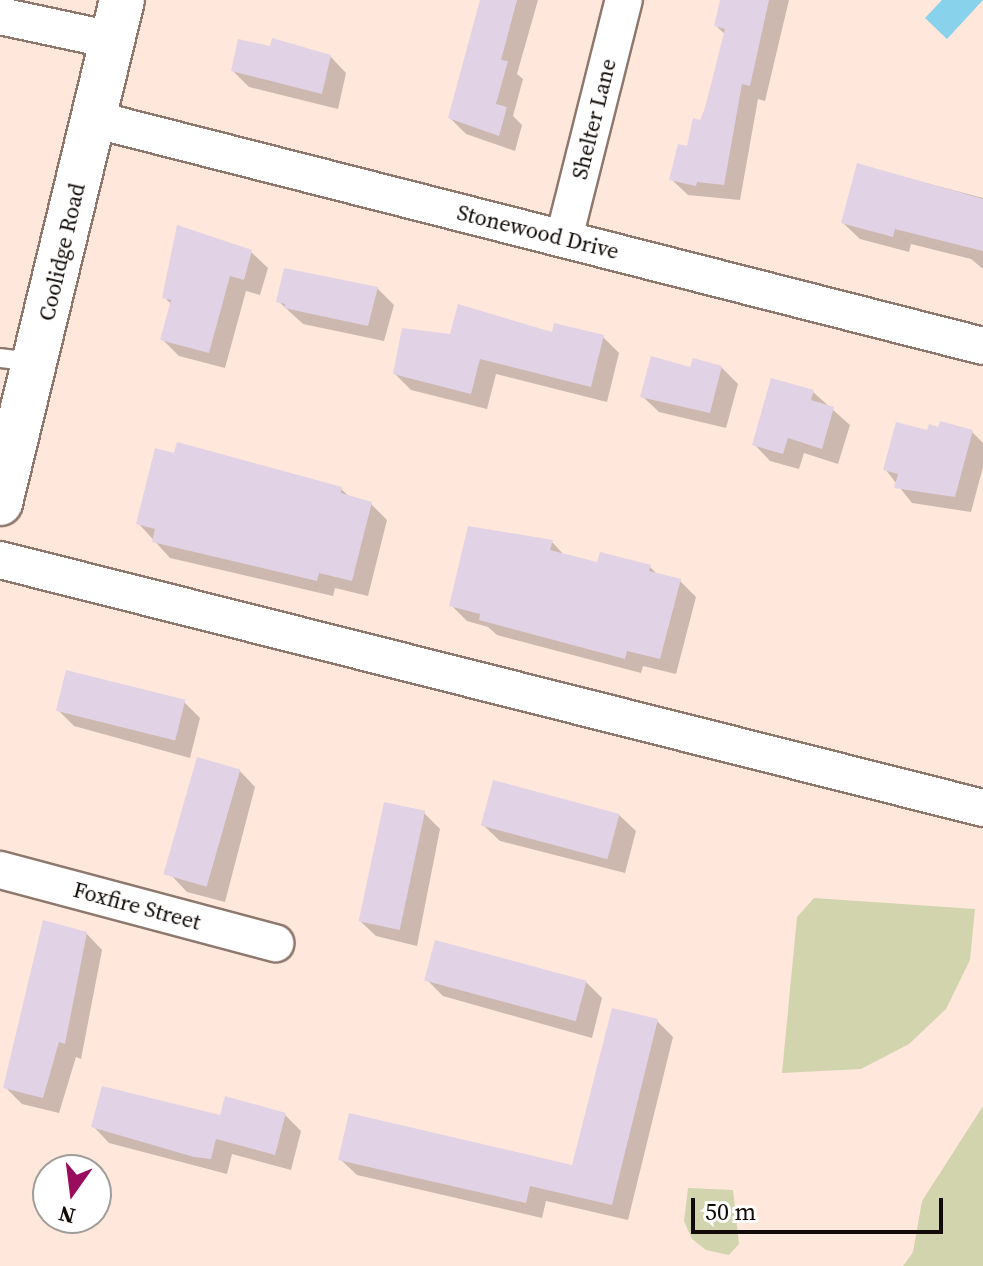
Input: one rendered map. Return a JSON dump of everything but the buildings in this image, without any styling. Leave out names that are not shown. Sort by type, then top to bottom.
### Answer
[{"type":"street","name":"Shelter Lane","points":[[564,238],[624,0]]},
{"type":"street","points":[[0,16],[117,20]]},
{"type":"street","name":"Coolidge Road","points":[[0,503],[18,360],[93,119],[117,20]]},
{"type":"street","name":"Stonewood Drive","points":[[93,119],[983,346]]},
{"type":"street","points":[[0,560],[983,808]]},
{"type":"street","name":"Foxfire Street","points":[[0,870],[275,943]]},
{"type":"green space","points":[[814,898],[975,909],[970,960],[946,1009],[909,1044],[861,1069],[782,1073],[797,917]]},
{"type":"green space","points":[[983,1106],[983,1266],[903,1266],[913,1252],[922,1201]]},
{"type":"green space","points":[[688,1188],[733,1190],[739,1244],[729,1255],[706,1250],[692,1239],[684,1221]]},
{"type":"water","points":[[942,0],[983,0],[947,39],[925,18]]}]
